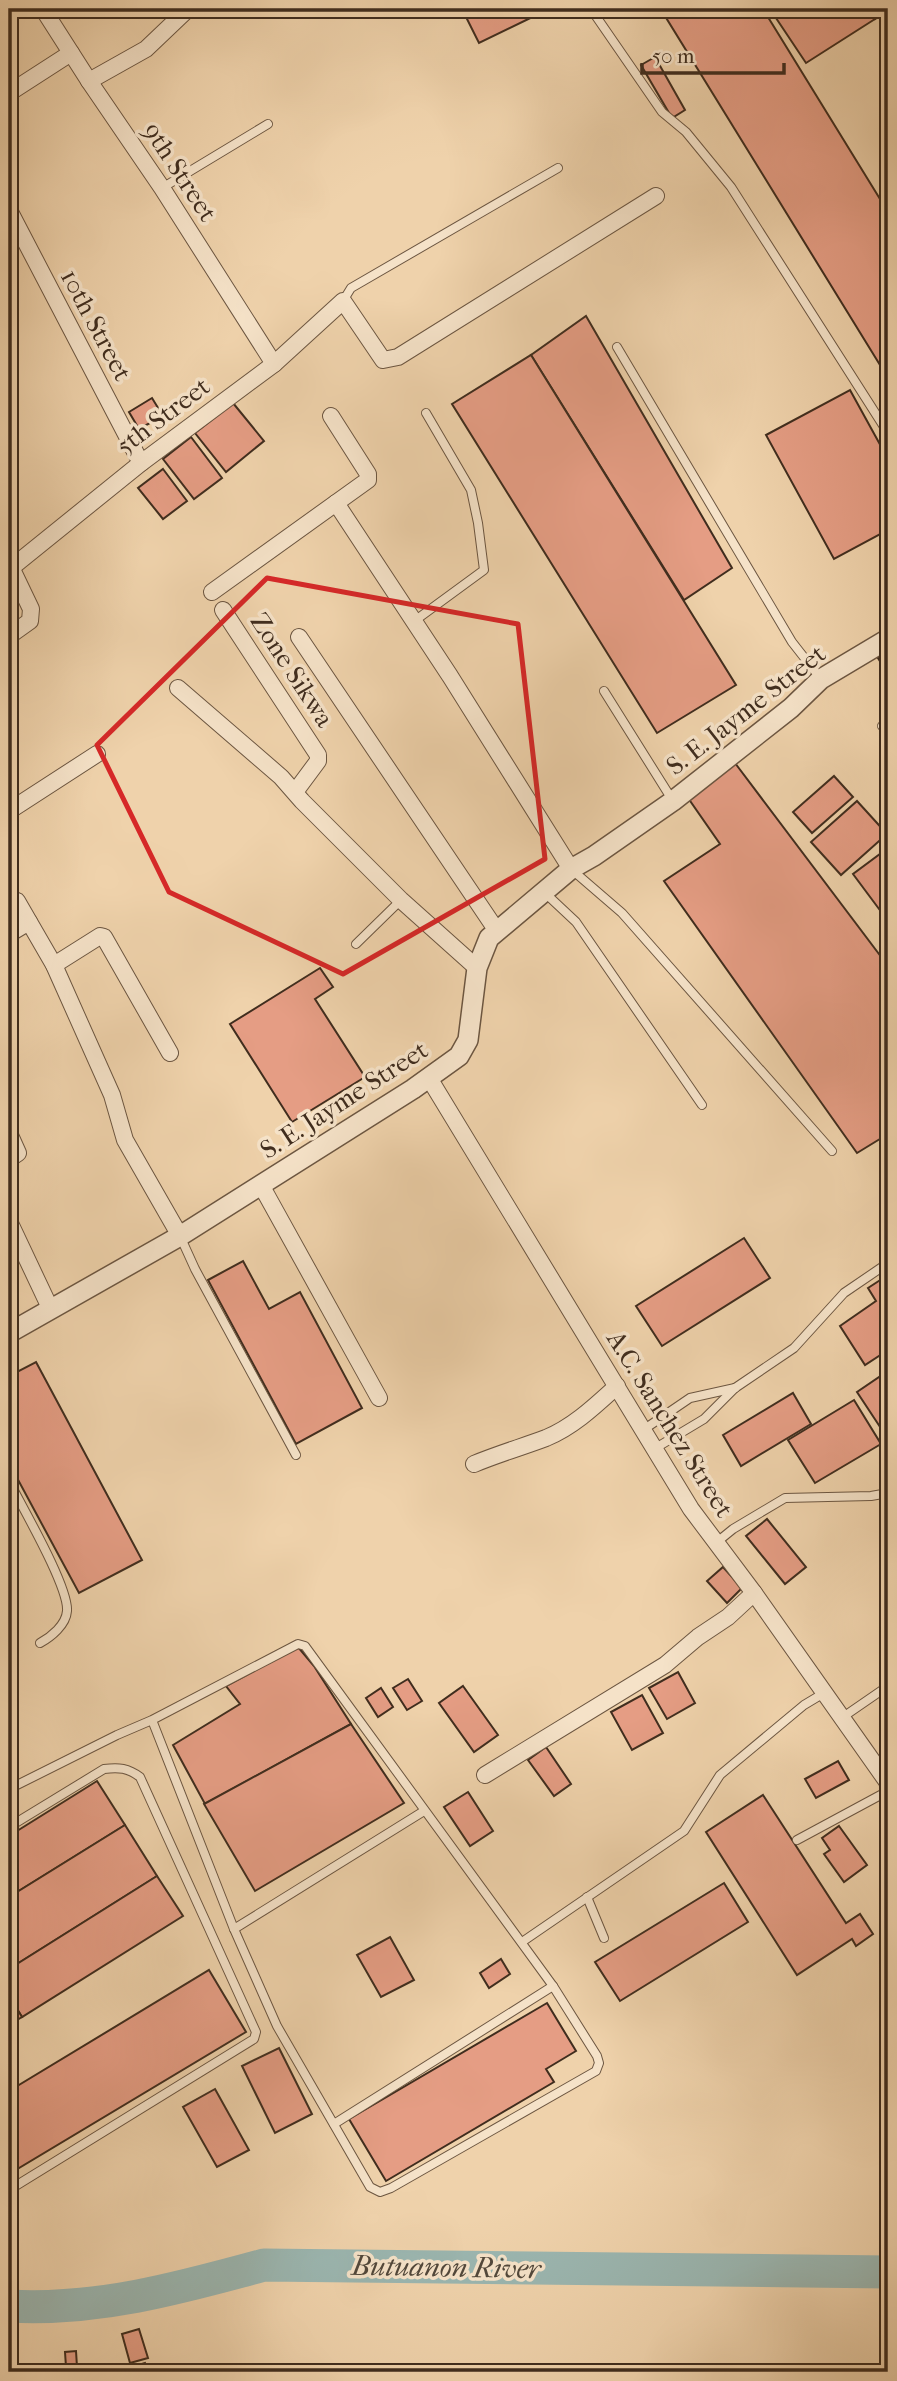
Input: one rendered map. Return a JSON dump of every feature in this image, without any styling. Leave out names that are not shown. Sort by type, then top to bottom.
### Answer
[{"type":"street","name":"9th Street","points":[[43,9],[162,188],[274,364]]},
{"type":"street","points":[[89,81],[146,49],[188,9]]},
{"type":"street","points":[[9,93],[71,53]]},
{"type":"street","points":[[343,301],[383,360],[398,357],[656,196]]},
{"type":"street","name":"10th Street","points":[[9,211],[141,463]]},
{"type":"street","name":"5th Street","points":[[10,566],[141,463],[274,364],[343,301]]},
{"type":"street","points":[[212,592],[368,480],[369,477],[331,416]]},
{"type":"street","points":[[336,503],[450,676],[571,869]]},
{"type":"street","points":[[9,636],[30,621],[31,609],[10,566]]},
{"type":"street","name":"Zone Sikwa","points":[[222,610],[318,755],[318,761],[295,792]]},
{"type":"street","points":[[299,637],[497,932]]},
{"type":"street","name":"S. E. Jayme Street","points":[[9,1333],[180,1236],[429,1078],[458,1056],[468,1040],[477,968],[489,938],[571,869],[673,801],[791,708],[821,679],[888,639]]},
{"type":"street","points":[[178,688],[281,777],[401,900],[477,968]]},
{"type":"street","points":[[9,811],[97,754]]},
{"type":"street","points":[[17,901],[54,965],[112,1095],[125,1140],[180,1236]]},
{"type":"street","points":[[9,934],[29,922]]},
{"type":"street","points":[[54,965],[100,936],[104,937],[170,1054]]},
{"type":"street","name":"A.C. Sanchez Street","points":[[429,1078],[691,1509],[754,1593],[888,1783]]},
{"type":"street","points":[[9,1133],[19,1153],[9,1159]]},
{"type":"street","points":[[261,1185],[379,1398]]},
{"type":"street","points":[[9,1221],[51,1310]]},
{"type":"street","points":[[474,1464],[548,1437],[585,1415],[617,1386]]},
{"type":"street","points":[[485,1775],[665,1665],[754,1593]]},
{"type":"lane","points":[[591,9],[662,112],[686,132],[731,187],[888,433]]},
{"type":"lane","points":[[162,188],[268,124]]},
{"type":"lane","points":[[343,301],[351,288],[558,168]]},
{"type":"lane","points":[[617,347],[792,642],[821,679]]},
{"type":"lane","points":[[413,622],[484,570],[471,490],[426,413]]},
{"type":"lane","points":[[604,691],[673,801]]},
{"type":"lane","points":[[571,869],[622,913],[832,1151]]},
{"type":"lane","points":[[544,892],[576,922],[702,1105]]},
{"type":"lane","points":[[356,944],[401,900]]},
{"type":"lane","points":[[180,1236],[195,1269],[296,1455]]},
{"type":"lane","points":[[654,1449],[704,1419],[735,1388],[794,1348],[845,1293],[888,1263]]},
{"type":"lane","points":[[643,1430],[690,1398],[735,1388]]},
{"type":"lane","points":[[9,1480],[66,1598],[67,1613],[61,1624],[52,1636],[40,1643]]},
{"type":"lane","points":[[717,1542],[733,1529],[785,1498],[871,1496],[888,1493]]},
{"type":"lane","points":[[9,1789],[302,1644],[553,1986],[597,2056],[599,2063],[596,2071],[391,2188],[380,2192],[370,2187],[277,2026],[234,1929],[152,1720]]},
{"type":"lane","points":[[843,1717],[888,1686]]},
{"type":"lane","points":[[522,1942],[684,1831],[720,1775],[804,1705],[825,1693]]},
{"type":"lane","points":[[9,1827],[104,1769],[130,1770],[140,1777],[256,2032],[254,2039],[9,2190]]},
{"type":"lane","points":[[797,1840],[888,1791]]},
{"type":"lane","points":[[234,1929],[424,1811]]},
{"type":"lane","points":[[587,1897],[604,1938]]},
{"type":"lane","points":[[334,2124],[553,1986]]},
{"type":"highlighted area","points":[[267,578],[518,624],[545,859],[343,974],[169,892],[97,745]]},
{"type":"building","points":[[462,9],[549,9],[479,43]]},
{"type":"building","points":[[677,9],[763,9],[888,212],[888,378],[665,16]]},
{"type":"building","points":[[770,9],[869,9],[875,19],[806,63]]},
{"type":"building","points":[[869,9],[888,9],[888,10],[875,19]]},
{"type":"building","points":[[655,57],[685,110],[672,118],[641,65]]},
{"type":"building","points":[[586,316],[732,568],[684,600],[531,355]]},
{"type":"building","points":[[531,355],[736,685],[657,733],[452,404]]},
{"type":"building","points":[[850,390],[888,459],[888,530],[834,559],[766,435]]},
{"type":"building","points":[[152,398],[163,416],[139,429],[129,412]]},
{"type":"building","points":[[233,403],[264,441],[226,472],[195,433]]},
{"type":"building","points":[[191,437],[222,478],[194,499],[163,459]]},
{"type":"building","points":[[163,469],[187,501],[163,519],[138,488]]},
{"type":"building","points":[[888,652],[888,674],[878,658]]},
{"type":"building","points":[[735,763],[888,966],[888,1134],[857,1153],[664,881],[720,844],[686,795]]},
{"type":"building","points":[[834,776],[853,797],[812,833],[793,812]]},
{"type":"building","points":[[857,801],[887,834],[841,875],[811,842]]},
{"type":"building","points":[[888,848],[888,915],[885,917],[853,874]]},
{"type":"building","points":[[320,968],[333,987],[315,999],[365,1077],[292,1122],[230,1024]]},
{"type":"building","points":[[744,1238],[770,1278],[662,1346],[636,1306]]},
{"type":"building","points":[[243,1261],[269,1309],[300,1292],[362,1408],[296,1444],[208,1280]]},
{"type":"building","points":[[888,1275],[888,1350],[865,1365],[840,1326],[876,1301],[868,1288]]},
{"type":"building","points":[[36,1362],[142,1560],[79,1593],[9,1463],[9,1376]]},
{"type":"building","points":[[888,1371],[888,1439],[857,1392]]},
{"type":"building","points":[[793,1393],[811,1424],[741,1466],[723,1435]]},
{"type":"building","points":[[854,1400],[881,1444],[815,1483],[788,1440]]},
{"type":"building","points":[[767,1519],[806,1567],[785,1584],[746,1536]]},
{"type":"building","points":[[723,1567],[742,1588],[727,1603],[707,1581]]},
{"type":"building","points":[[298,1647],[314,1666],[351,1724],[205,1804],[173,1745],[240,1704],[226,1686]]},
{"type":"building","points":[[678,1672],[695,1703],[667,1719],[649,1688]]},
{"type":"building","points":[[408,1679],[422,1701],[407,1710],[393,1688]]},
{"type":"building","points":[[463,1686],[498,1735],[474,1752],[439,1703]]},
{"type":"building","points":[[381,1688],[393,1707],[378,1717],[366,1698]]},
{"type":"building","points":[[642,1695],[663,1733],[632,1750],[611,1712]]},
{"type":"building","points":[[351,1724],[404,1803],[255,1891],[204,1804]]},
{"type":"building","points":[[546,1747],[571,1784],[554,1796],[528,1760]]},
{"type":"building","points":[[838,1761],[849,1780],[816,1798],[805,1779]]},
{"type":"building","points":[[97,1781],[125,1825],[9,1897],[9,1836]]},
{"type":"building","points":[[468,1792],[493,1831],[470,1846],[444,1807]]},
{"type":"building","points":[[763,1795],[846,1923],[860,1914],[873,1934],[856,1946],[852,1939],[797,1975],[706,1832]]},
{"type":"building","points":[[125,1825],[157,1876],[9,1969],[9,1897]]},
{"type":"building","points":[[839,1826],[867,1865],[844,1882],[824,1854],[830,1850],[822,1838]]},
{"type":"building","points":[[157,1876],[183,1916],[22,2017],[9,1996],[9,1969]]},
{"type":"building","points":[[724,1883],[748,1922],[620,2001],[595,1962]]},
{"type":"building","points":[[390,1937],[414,1980],[381,1997],[357,1955]]},
{"type":"building","points":[[501,1959],[510,1974],[489,1988],[480,1973]]},
{"type":"building","points":[[209,1970],[246,2032],[9,2174],[9,2091]]},
{"type":"building","points":[[9,1996],[22,2017],[9,2025]]},
{"type":"building","points":[[547,2003],[576,2051],[546,2069],[554,2082],[386,2181],[349,2119]]},
{"type":"building","points":[[279,2048],[312,2114],[275,2133],[242,2066]]},
{"type":"building","points":[[215,2089],[249,2150],[217,2167],[183,2107]]},
{"type":"building","points":[[139,2329],[148,2358],[130,2363],[122,2334]]},
{"type":"building","points":[[76,2351],[77,2367],[66,2367],[65,2352]]},
{"type":"building","points":[[145,2363],[148,2372],[136,2372],[135,2366]]},
{"type":"waterway","name":"Butuanon River","points":[[9,2306],[74,2305],[138,2296],[264,2265],[888,2272]]}]
